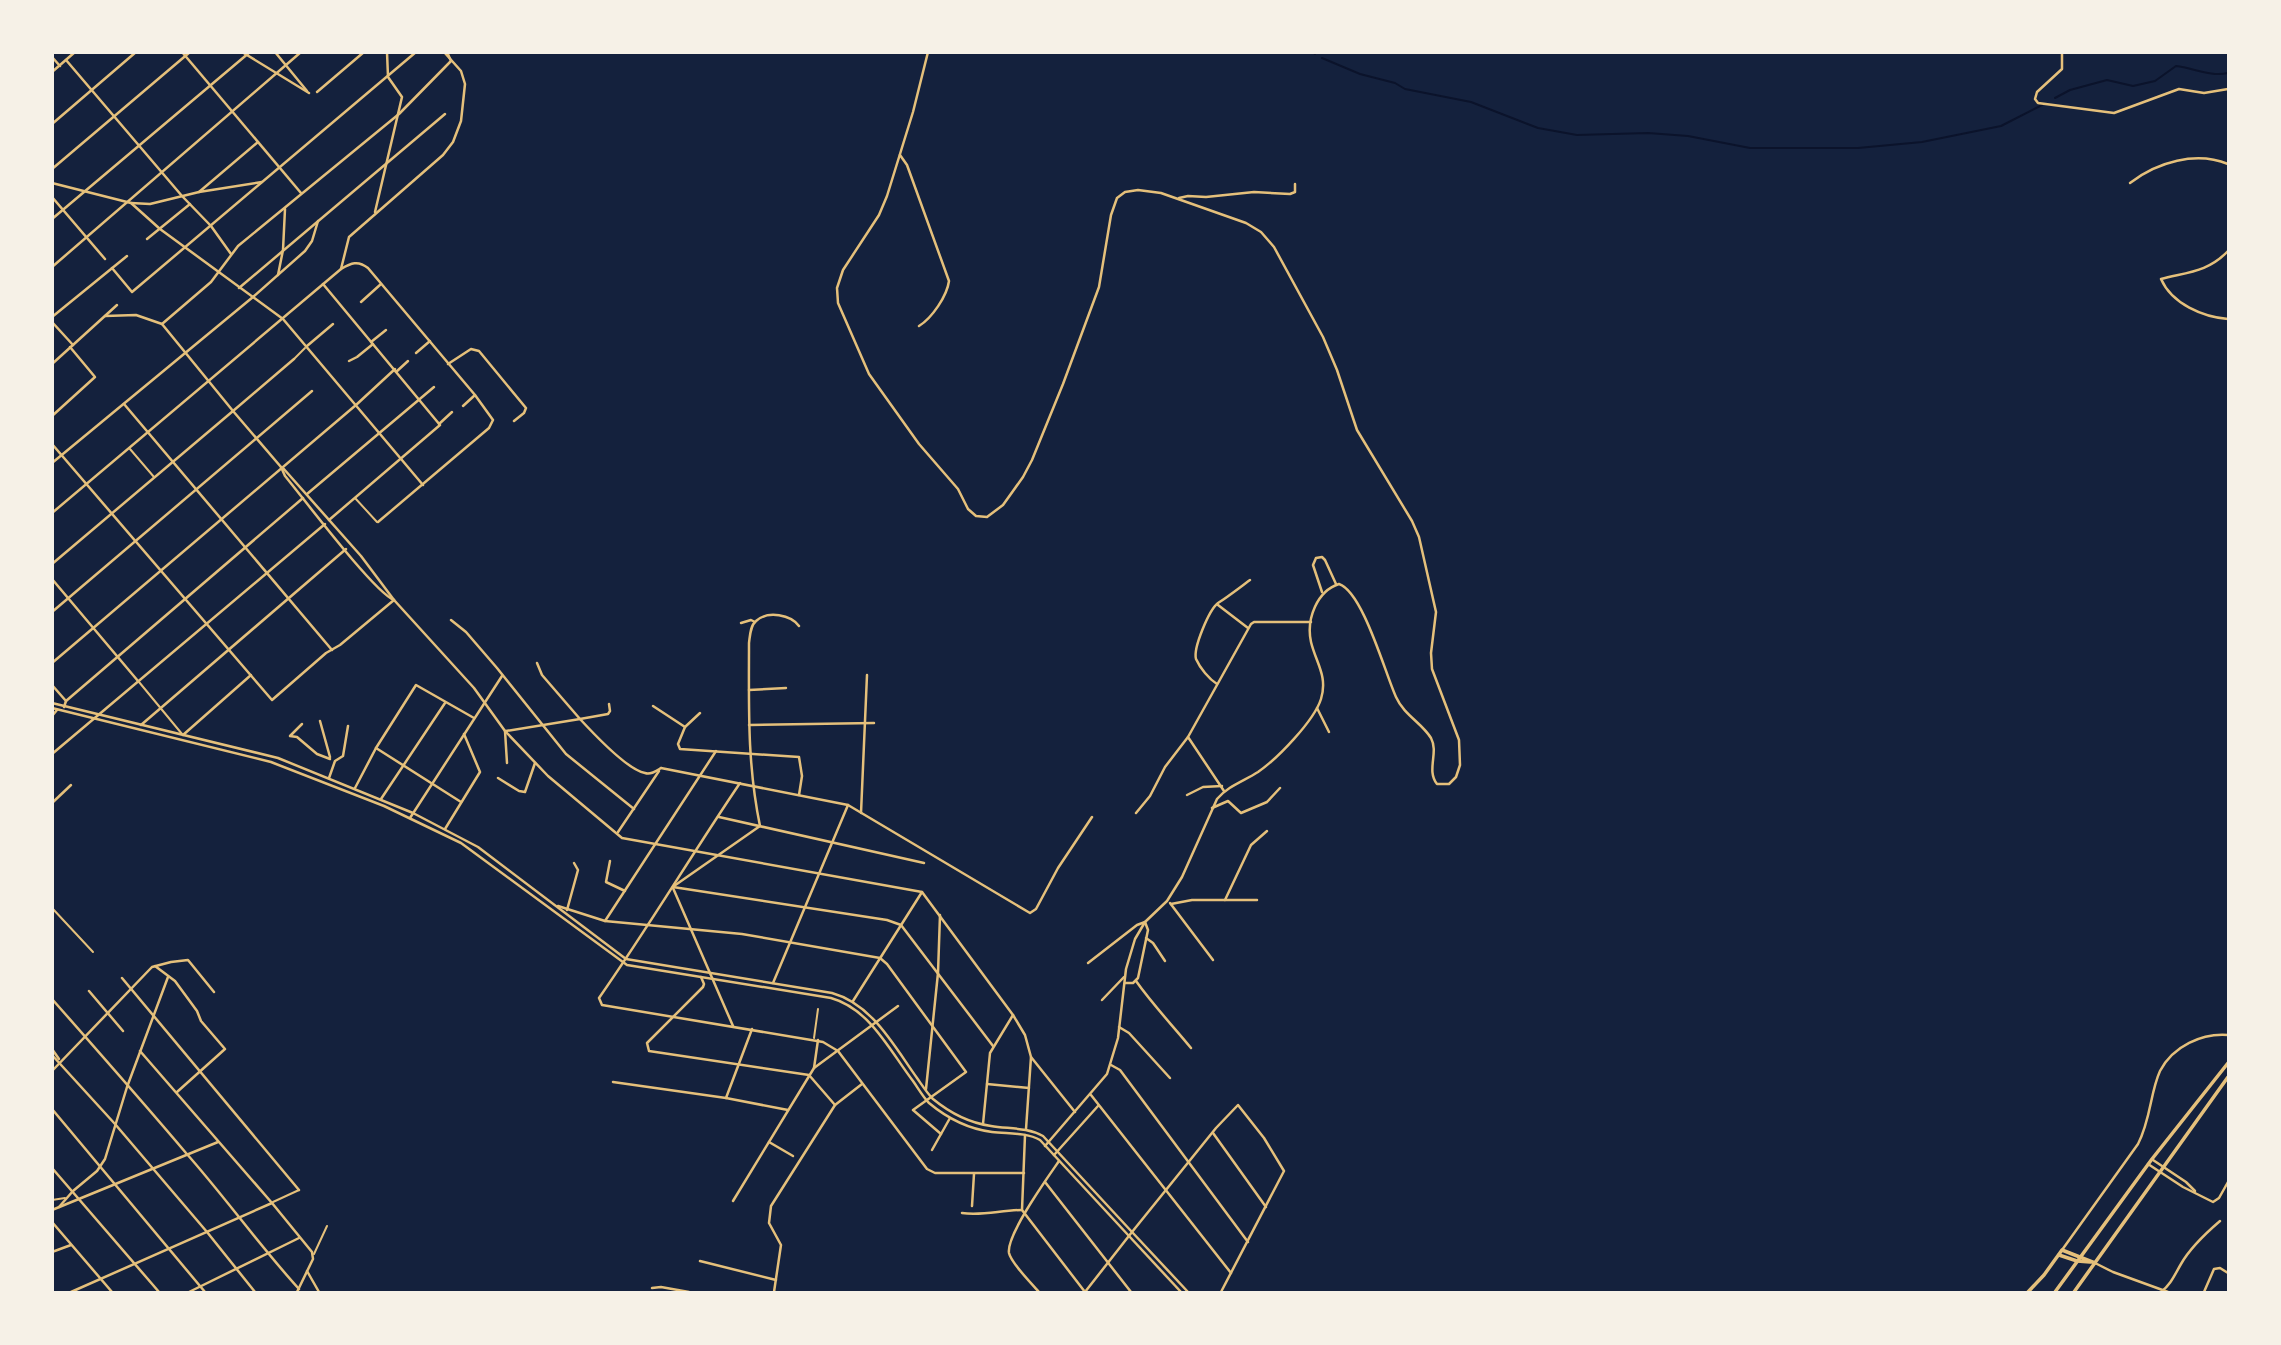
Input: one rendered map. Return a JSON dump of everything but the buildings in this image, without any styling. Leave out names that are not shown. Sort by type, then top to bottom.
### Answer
[{"type":"main road","points":[[2055,1293],[2148,1164],[2228,1063]]},
{"type":"main road","points":[[2074,1293],[2228,1077]]},
{"type":"main road","points":[[2028,1293],[2062,1250],[2079,1259]]},
{"type":"main road","points":[[2059,1255],[2095,1263]]},
{"type":"street","points":[[52,72],[75,52]]},
{"type":"street","points":[[52,124],[136,52]]},
{"type":"street","points":[[182,52],[301,193]]},
{"type":"street","points":[[52,169],[190,52]]},
{"type":"street","points":[[242,52],[309,93],[275,52]]},
{"type":"street","points":[[52,267],[301,52]]},
{"type":"street","points":[[317,92],[363,52]]},
{"type":"street","points":[[375,213],[402,97],[388,77],[387,52]]},
{"type":"street","points":[[112,268],[132,292],[416,52]]},
{"type":"street","points":[[341,269],[347,240],[443,155],[453,142],[461,121],[465,79],[446,52]]},
{"type":"street","points":[[928,52],[900,155],[879,215],[841,275],[837,288],[838,303],[869,374],[919,444],[958,489],[968,509],[983,518],[992,516],[1023,477],[1039,443],[1099,286],[1111,215],[1117,198],[1125,191],[1138,190],[1179,198],[1246,223],[1261,232],[1274,247],[1323,337],[1357,430],[1416,530],[1436,612],[1431,653],[1433,669],[1459,740],[1460,765],[1449,784],[1440,785],[1434,781],[1432,773],[1432,739],[1400,704],[1375,640],[1350,592],[1344,585],[1336,584],[1322,592],[1311,622],[1311,644],[1324,682],[1317,708],[1275,758],[1261,770],[1224,791],[1212,808],[1169,902],[1088,963]]},
{"type":"street","points":[[2062,52],[2062,69],[2037,92],[2035,99],[2038,103],[2114,113],[2179,89],[2204,93],[2228,89]]},
{"type":"street","points":[[52,219],[248,54]]},
{"type":"street","points":[[52,57],[60,66]]},
{"type":"street","points":[[66,60],[182,196],[211,226],[231,254]]},
{"type":"street","points":[[162,324],[220,272],[237,246],[399,114],[451,61]]},
{"type":"street","points":[[239,288],[444,114]]},
{"type":"street","points":[[199,192],[258,142]]},
{"type":"street","points":[[900,155],[907,165],[949,281],[946,292],[928,319],[919,326]]},
{"type":"street","points":[[2130,183],[2140,175],[2174,161],[2208,158],[2228,164]]},
{"type":"street","points":[[52,183],[129,203],[150,205],[199,192],[265,181]]},
{"type":"street","points":[[1179,198],[1254,192],[1290,194],[1295,192],[1296,184]]},
{"type":"street","points":[[52,197],[105,259]]},
{"type":"street","points":[[129,203],[160,229],[283,319],[423,485]]},
{"type":"street","points":[[147,239],[190,204]]},
{"type":"street","points":[[278,276],[283,250],[285,209]]},
{"type":"street","points":[[52,463],[278,276],[309,247],[318,221]]},
{"type":"street","points":[[2228,251],[2204,269],[2161,278],[2165,289],[2193,310],[2208,317],[2228,319]]},
{"type":"street","points":[[52,416],[95,377],[52,319],[127,256]]},
{"type":"street","points":[[52,513],[351,263],[360,264],[381,284],[492,418],[492,422],[423,485],[378,522],[355,498]]},
{"type":"street","points":[[323,284],[440,425]]},
{"type":"street","points":[[361,302],[381,284]]},
{"type":"street","points":[[52,364],[117,306]]},
{"type":"street","points":[[106,316],[135,316],[162,324],[233,411],[330,520],[394,600],[484,702],[505,731],[536,763],[618,833],[628,840],[922,892],[1025,1035],[1031,1057],[1026,1129]]},
{"type":"street","points":[[52,564],[332,324]]},
{"type":"street","points":[[349,361],[386,330]]},
{"type":"street","points":[[416,353],[430,341]]},
{"type":"street","points":[[448,364],[471,349],[479,351],[526,408],[514,421]]},
{"type":"street","points":[[52,663],[408,361]]},
{"type":"street","points":[[307,494],[434,387]]},
{"type":"street","points":[[52,612],[312,391]]},
{"type":"street","points":[[463,406],[475,395]]},
{"type":"street","points":[[124,404],[332,650]]},
{"type":"street","points":[[330,520],[452,412]]},
{"type":"street","points":[[52,444],[272,700],[394,600]]},
{"type":"street","points":[[129,448],[154,478]]},
{"type":"street","points":[[281,467],[285,476],[386,597],[394,600]]},
{"type":"street","points":[[64,706],[66,701],[117,656],[303,498]]},
{"type":"street","points":[[52,754],[325,524]]},
{"type":"street","points":[[141,725],[346,549]]},
{"type":"street","points":[[1322,592],[1313,565],[1316,558],[1322,557],[1325,560],[1336,584]]},
{"type":"street","points":[[52,579],[183,735]]},
{"type":"street","points":[[1217,684],[1210,679],[1195,653],[1210,613],[1217,604],[1250,580]]},
{"type":"street","points":[[1217,604],[1248,628]]},
{"type":"street","points":[[760,826],[749,753],[751,629],[755,622],[764,617],[783,615],[793,618],[799,626]]},
{"type":"street","points":[[451,620],[466,632],[566,754],[634,809]]},
{"type":"street","points":[[741,623],[751,620],[755,622]]},
{"type":"street","points":[[1136,813],[1188,737],[1248,628],[1254,622],[1311,622]]},
{"type":"street","points":[[537,663],[542,675],[580,719],[624,760],[643,773],[650,774],[661,768],[848,805],[1030,913],[1036,909],[1058,868],[1092,817]]},
{"type":"street","points":[[183,735],[251,675]]},
{"type":"street","points":[[861,813],[867,675]]},
{"type":"street","points":[[410,818],[502,676]]},
{"type":"street","points":[[52,685],[66,701]]},
{"type":"street","points":[[355,788],[376,748],[416,685],[474,718]]},
{"type":"street","points":[[749,690],[786,688]]},
{"type":"street","points":[[52,702],[278,758],[413,813],[478,847],[626,959],[832,993],[853,1002],[876,1022],[931,1097],[954,1114],[983,1125],[1026,1129],[1043,1136],[1188,1293]]},
{"type":"street","points":[[381,799],[445,703]]},
{"type":"street","points":[[505,731],[608,714],[609,704]]},
{"type":"street","points":[[653,706],[685,727]]},
{"type":"street","points":[[52,708],[276,764],[410,818],[480,855],[623,963],[838,1000],[858,1012],[871,1025],[927,1101],[950,1118],[982,1130],[1036,1138],[1181,1293]]},
{"type":"street","points":[[1317,708],[1329,732]]},
{"type":"street","points":[[52,716],[57,710]]},
{"type":"street","points":[[700,713],[685,727],[678,747],[681,750],[799,757],[802,776],[799,795]]},
{"type":"street","points":[[320,721],[333,760],[329,778]]},
{"type":"street","points":[[749,725],[874,723]]},
{"type":"street","points":[[302,724],[290,736],[297,737],[317,754],[333,760],[343,756],[348,726]]},
{"type":"street","points":[[505,731],[507,763]]},
{"type":"street","points":[[445,829],[480,772],[464,733]]},
{"type":"street","points":[[1188,737],[1224,791]]},
{"type":"street","points":[[376,748],[461,802]]},
{"type":"street","points":[[605,921],[716,751]]},
{"type":"street","points":[[498,778],[524,792],[536,763]]},
{"type":"street","points":[[618,833],[661,768]]},
{"type":"street","points":[[740,783],[694,851],[649,926],[599,998],[602,1005],[816,1040],[838,1051],[924,1166],[935,1173],[1024,1173]]},
{"type":"street","points":[[52,803],[71,785]]},
{"type":"street","points":[[1187,795],[1203,787],[1222,786]]},
{"type":"street","points":[[1212,808],[1228,800],[1241,813],[1268,802],[1280,788]]},
{"type":"street","points":[[773,983],[848,805]]},
{"type":"street","points":[[717,816],[924,863]]},
{"type":"street","points":[[673,887],[760,826]]},
{"type":"street","points":[[1225,900],[1251,845],[1267,831]]},
{"type":"street","points":[[610,860],[606,882],[625,891]]},
{"type":"street","points":[[567,909],[578,870],[574,863]]},
{"type":"street","points":[[673,887],[887,920],[901,925],[993,1046]]},
{"type":"street","points":[[673,887],[733,1026]]},
{"type":"street","points":[[853,1002],[922,892]]},
{"type":"street","points":[[1169,902],[1257,900]]},
{"type":"street","points":[[1169,902],[1213,960]]},
{"type":"street","points":[[555,905],[605,921],[691,928],[880,958],[966,1072],[913,1110],[941,1134]]},
{"type":"street","points":[[52,908],[93,952]]},
{"type":"street","points":[[926,1090],[938,973],[940,915]]},
{"type":"street","points":[[1136,981],[1148,930],[1145,922]]},
{"type":"street","points":[[1045,1146],[1091,1096],[1107,1074],[1119,1027],[1125,977],[1135,939],[1145,922]]},
{"type":"street","points":[[1146,938],[1151,940],[1166,961]]},
{"type":"street","points":[[52,1070],[148,969],[188,960],[214,992]]},
{"type":"street","points":[[155,966],[178,985],[201,1021],[225,1050],[177,1092]]},
{"type":"street","points":[[59,1207],[101,1166],[168,977]]},
{"type":"street","points":[[701,977],[703,987],[647,1043],[649,1051],[809,1075],[835,1105]]},
{"type":"street","points":[[1102,1000],[1125,977]]},
{"type":"street","points":[[72,1292],[299,1190],[122,978]]},
{"type":"street","points":[[1124,983],[1136,981]]},
{"type":"street","points":[[1136,981],[1191,1048]]},
{"type":"street","points":[[89,990],[123,1031]]},
{"type":"street","points":[[52,999],[187,1153],[298,1291],[327,1226]]},
{"type":"street","points":[[733,1201],[814,1068],[898,1006]]},
{"type":"street","points":[[814,1068],[818,1009]]},
{"type":"street","points":[[983,1125],[990,1053],[1013,1015]]},
{"type":"street","points":[[1119,1027],[1129,1033],[1170,1078]]},
{"type":"street","points":[[726,1098],[752,1029]]},
{"type":"street","points":[[2062,1250],[2138,1144],[2147,1125],[2157,1081],[2164,1064],[2197,1038],[2228,1035]]},
{"type":"street","points":[[52,1049],[60,1062]]},
{"type":"street","points":[[140,1051],[272,1203],[313,1255]]},
{"type":"street","points":[[52,1055],[116,1124],[255,1293]]},
{"type":"street","points":[[1031,1057],[1075,1112]]},
{"type":"street","points":[[1111,1065],[1120,1070],[1248,1241]]},
{"type":"street","points":[[613,1082],[788,1110]]},
{"type":"street","points":[[774,1293],[781,1245],[769,1223],[770,1210],[835,1105],[862,1084]]},
{"type":"street","points":[[986,1084],[1029,1088]]},
{"type":"street","points":[[1091,1096],[1231,1273]]},
{"type":"street","points":[[1054,1155],[1099,1105]]},
{"type":"street","points":[[1025,1135],[1023,1212],[1085,1293],[1213,1132],[1238,1105],[1264,1138],[1284,1171],[1221,1293]]},
{"type":"street","points":[[52,1109],[205,1293]]},
{"type":"street","points":[[932,1150],[950,1118]]},
{"type":"street","points":[[1213,1132],[1266,1207]]},
{"type":"street","points":[[52,1210],[219,1141]]},
{"type":"street","points":[[769,1142],[793,1156]]},
{"type":"street","points":[[2152,1159],[2186,1182],[2194,1191]]},
{"type":"street","points":[[1039,1293],[1009,1255],[1010,1244],[1023,1212],[1059,1161]]},
{"type":"street","points":[[2148,1164],[2182,1187],[2213,1202],[2219,1198],[2228,1182]]},
{"type":"street","points":[[52,1168],[159,1293]]},
{"type":"street","points":[[972,1206],[974,1174]]},
{"type":"street","points":[[1045,1181],[1131,1293]]},
{"type":"street","points":[[52,1200],[66,1198]]},
{"type":"street","points":[[962,1213],[985,1215],[996,1210],[1023,1212]]},
{"type":"street","points":[[2162,1292],[2170,1286],[2190,1252],[2220,1221]]},
{"type":"street","points":[[52,1222],[112,1293]]},
{"type":"street","points":[[189,1293],[300,1238]]},
{"type":"street","points":[[52,1252],[71,1245]]},
{"type":"street","points":[[700,1261],[776,1280]]},
{"type":"street","points":[[2095,1263],[2168,1293]]},
{"type":"street","points":[[2204,1293],[2214,1269],[2220,1268],[2228,1273]]},
{"type":"street","points":[[307,1271],[319,1293]]},
{"type":"street","points":[[652,1288],[661,1287],[690,1293]]},
{"type":"waterway","points":[[1322,58],[1360,74],[1395,83],[1405,89],[1471,102],[1538,128],[1577,135],[1648,133],[1688,136],[1750,148],[1858,148],[1922,142],[2001,126],[2042,105]]},
{"type":"waterway","points":[[2055,98],[2070,90],[2107,80],[2133,86],[2155,81],[2176,66],[2208,73],[2228,73]]}]
